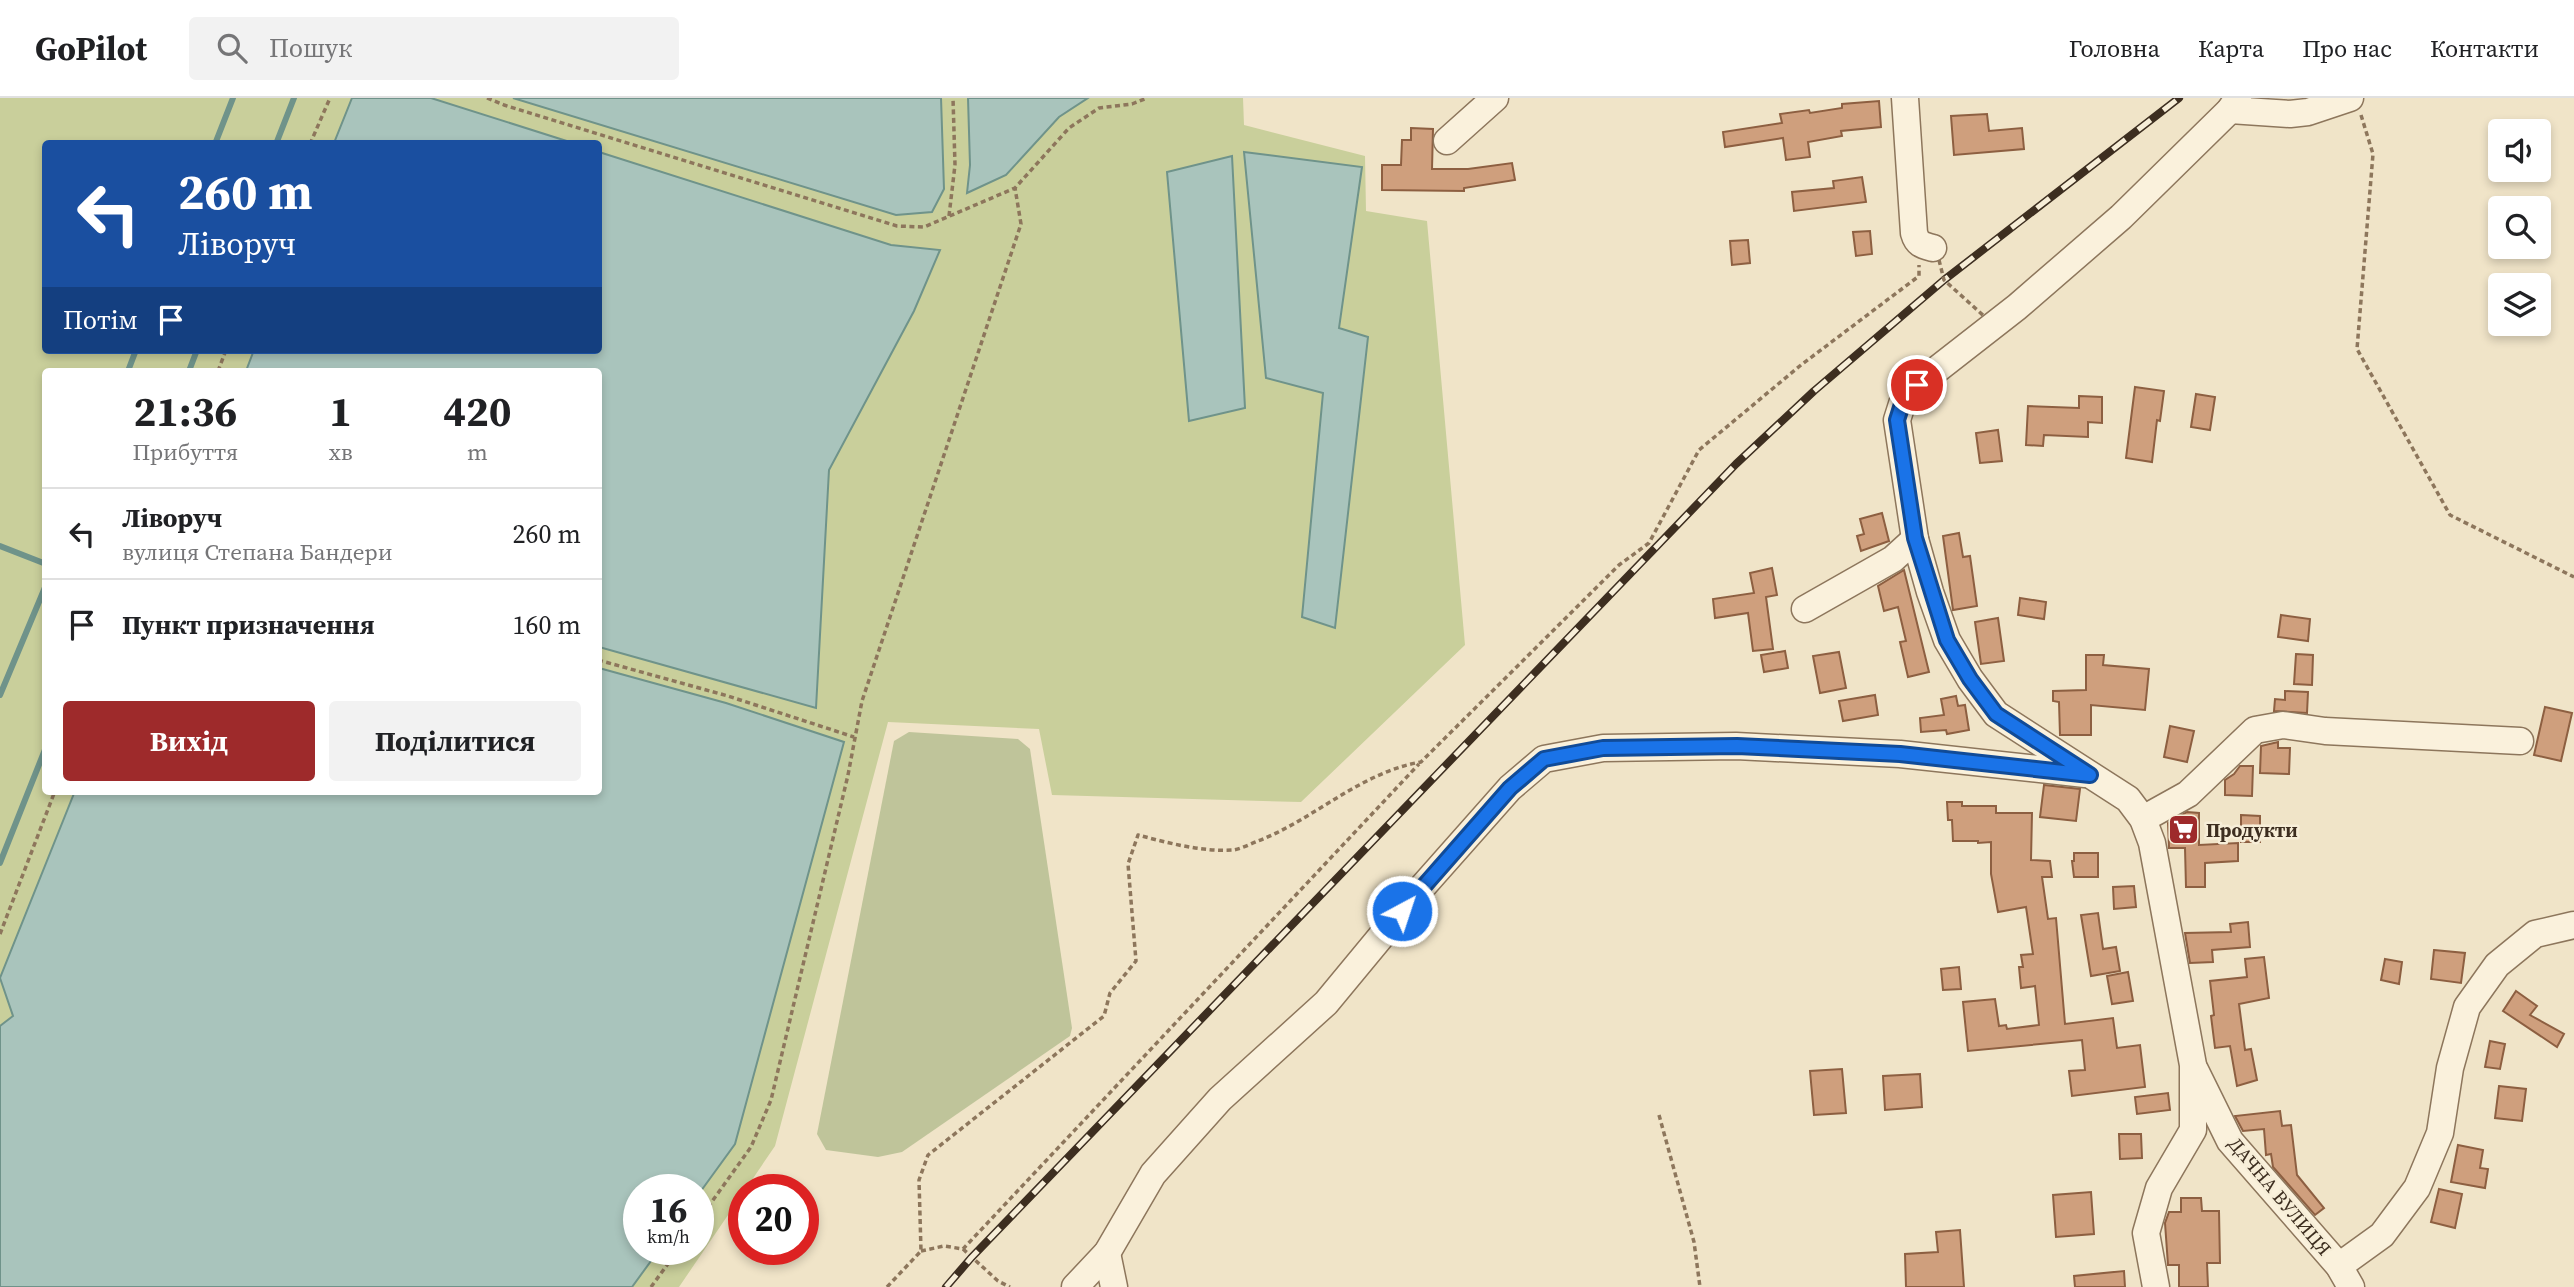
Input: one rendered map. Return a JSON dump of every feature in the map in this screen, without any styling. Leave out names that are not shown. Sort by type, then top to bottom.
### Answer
[{"type":"street","points":[[1447,141],[1495,98]]},
{"type":"street","points":[[1905,98],[1914,233],[1916,240],[1931,251]]},
{"type":"street","points":[[2156,1287],[2146,1233],[2159,1188],[2193,1130],[2193,1065],[2152,844],[2143,819],[2128,799],[1996,714],[1947,640],[1915,538],[1897,420],[1903,401],[1917,385],[2017,307],[2122,217],[2234,104],[2290,114],[2354,104]]},
{"type":"street","points":[[1805,609],[1893,559],[1915,538]]},
{"type":"street","points":[[2143,819],[2189,794],[2255,730],[2283,725],[2325,731],[2520,741]]},
{"type":"street","points":[[1075,1287],[1107,1253],[1153,1174],[1220,1099],[1326,1003],[1417,893],[1510,788],[1544,759],[1603,748],[1737,746],[1900,754],[2090,775]]},
{"type":"street","points":[[2345,1276],[2382,1235],[2417,1188],[2440,1133],[2450,1068],[2467,1007],[2497,965],[2535,934],[2574,925]]},
{"type":"street","name":"ДАЧНА ВУЛИЦЯ","points":[[2193,1065],[2230,1141],[2345,1276]]},
{"type":"street","points":[[1107,1253],[1114,1287]]},
{"type":"path","points":[[312,140],[330,98]]},
{"type":"path","points":[[486,98],[504,106],[897,226],[924,227],[1015,188],[1069,128],[1100,108],[1132,104],[1147,98]]},
{"type":"path","points":[[950,216],[955,165],[953,98]]},
{"type":"path","points":[[2354,104],[2374,154],[2357,349],[2450,515],[2574,577]]},
{"type":"path","points":[[714,1199],[751,1147],[771,1100],[862,701],[1021,224],[1015,188]]},
{"type":"path","points":[[1931,251],[1944,280],[1985,317]]},
{"type":"path","points":[[963,1249],[1421,762],[1619,565],[1648,543],[1699,450],[1801,365],[1919,276],[1931,251]]},
{"type":"path","points":[[602,661],[728,696],[855,737]]},
{"type":"path","points":[[921,1251],[919,1180],[928,1155],[1104,1016],[1110,993],[1136,961],[1128,864],[1138,835],[1180,846],[1234,850],[1278,834],[1353,789],[1403,765],[1421,762]]},
{"type":"path","points":[[0,934],[53,795]]},
{"type":"path","points":[[1659,1115],[1694,1241],[1700,1287]]},
{"type":"path","points":[[887,1287],[921,1251],[944,1246],[963,1249],[998,1281],[1010,1287]]},
{"type":"path","points":[[651,1287],[667,1265]]},
{"type":"green space","points":[[0,98],[352,98],[335,140],[42,140],[42,354],[252,354],[247,368],[42,368],[42,795],[73,795],[1,978],[13,1016],[0,1026]]},
{"type":"green space","points":[[428,98],[513,98],[896,215],[944,189],[941,98],[968,98],[968,193],[1006,175],[1059,117],[1088,98],[1243,98],[1244,125],[1365,156],[1366,211],[1427,221],[1465,645],[1301,802],[1052,795],[1039,729],[888,722],[775,1146],[756,1174],[728,1174],[728,1215],[714,1236],[713,1174],[735,1144],[726,703],[602,669],[602,648],[816,708],[829,470],[914,311],[940,251],[891,245],[602,153],[602,140],[563,140]]},
{"type":"green space","points":[[909,732],[1018,739],[1030,749],[1072,1028],[1070,1036],[902,1152],[878,1157],[826,1150],[817,1134],[894,741]]},
{"type":"green space","points":[[648,1265],[694,1265],[679,1287],[632,1287]]},
{"type":"water","points":[[352,98],[431,98],[564,140],[335,140]]},
{"type":"water","points":[[513,98],[941,98],[944,189],[932,212],[896,215]]},
{"type":"water","points":[[968,98],[1088,98],[1059,117],[1006,175],[967,193],[970,165]]},
{"type":"water","points":[[1244,152],[1362,167],[1339,328],[1368,337],[1335,628],[1302,617],[1323,393],[1266,378]]},
{"type":"water","points":[[602,153],[891,245],[940,250],[914,311],[829,470],[816,708],[602,648],[602,368],[247,368],[252,354],[602,354]]},
{"type":"water","points":[[1232,156],[1245,408],[1189,421],[1167,172]]},
{"type":"water","points":[[602,669],[726,703],[844,742],[735,1144],[713,1174],[623,1174],[623,1265],[648,1265],[632,1287],[0,1287],[0,1026],[13,1016],[0,978],[73,795],[602,795]]},
{"type":"building","points":[[1879,101],[1881,127],[1841,131],[1842,136],[1808,142],[1810,157],[1786,160],[1783,138],[1725,147],[1723,132],[1782,123],[1780,114],[1809,110],[1810,113],[1842,108],[1842,104]]},
{"type":"building","points":[[1987,114],[1989,131],[2022,128],[2024,149],[1954,155],[1951,116]]},
{"type":"building","points":[[1411,128],[1433,129],[1432,169],[1468,169],[1512,163],[1515,180],[1464,188],[1464,191],[1382,190],[1382,165],[1401,165],[1402,140],[1411,140]]},
{"type":"building","points":[[1862,177],[1866,202],[1794,211],[1792,192],[1834,188],[1833,181]]},
{"type":"building","points":[[1870,231],[1872,254],[1856,256],[1853,232]]},
{"type":"building","points":[[1748,240],[1750,263],[1732,265],[1730,241]]},
{"type":"building","points":[[2135,387],[2164,391],[2152,462],[2126,458]]},
{"type":"building","points":[[2196,394],[2215,397],[2210,430],[2191,427]]},
{"type":"building","points":[[2079,396],[2102,397],[2102,423],[2088,422],[2088,437],[2044,435],[2043,446],[2026,445],[2028,406],[2079,408]]},
{"type":"building","points":[[1998,430],[2002,461],[1980,463],[1976,433]]},
{"type":"building","points":[[1882,513],[1889,541],[1861,551],[1857,536],[1864,534],[1860,519]]},
{"type":"building","points":[[1959,533],[1963,557],[1970,556],[1977,606],[1953,610],[1943,536]]},
{"type":"building","points":[[1772,568],[1777,595],[1766,597],[1773,649],[1753,651],[1748,613],[1715,618],[1713,599],[1754,593],[1750,573]]},
{"type":"building","points":[[1904,570],[1929,672],[1908,677],[1900,642],[1906,641],[1898,607],[1884,611],[1878,586]]},
{"type":"building","points":[[2020,598],[2046,602],[2044,619],[2018,615]]},
{"type":"building","points":[[2281,615],[2310,619],[2308,641],[2278,637]]},
{"type":"building","points":[[1998,618],[2004,661],[1981,664],[1975,622]]},
{"type":"building","points":[[1785,651],[1788,668],[1764,672],[1761,655]]},
{"type":"building","points":[[1839,652],[1846,688],[1820,693],[1813,656]]},
{"type":"building","points":[[2296,654],[2313,655],[2312,685],[2294,684]]},
{"type":"building","points":[[2086,655],[2104,655],[2103,665],[2149,669],[2145,710],[2091,705],[2091,735],[2060,735],[2059,702],[2053,701],[2053,691],[2086,690]]},
{"type":"building","points":[[2285,691],[2308,692],[2307,713],[2274,711],[2275,699],[2285,700]]},
{"type":"building","points":[[1875,695],[1878,715],[1843,721],[1839,701]]},
{"type":"building","points":[[1956,696],[1958,706],[1965,705],[1969,730],[1947,734],[1946,730],[1921,732],[1920,718],[1944,715],[1941,699]]},
{"type":"building","points":[[2545,707],[2572,713],[2561,761],[2534,755]]},
{"type":"building","points":[[2170,726],[2194,731],[2187,762],[2164,757]]},
{"type":"building","points":[[2278,742],[2278,748],[2290,748],[2289,774],[2260,773],[2261,746]]},
{"type":"building","points":[[2240,766],[2253,766],[2252,796],[2225,795],[2225,780]]},
{"type":"building","points":[[2044,785],[2080,789],[2076,821],[2040,817]]},
{"type":"building","points":[[1947,802],[1962,802],[1962,806],[1996,806],[1996,813],[2032,813],[2031,860],[2050,861],[2052,877],[2042,877],[2048,919],[2056,918],[2065,1024],[2113,1018],[2117,1048],[2140,1045],[2145,1087],[2072,1096],[2069,1071],[2085,1070],[2082,1040],[1968,1051],[1963,1002],[1995,999],[1999,1026],[2006,1025],[2007,1029],[2039,1025],[2035,986],[2021,988],[2021,955],[2033,954],[2026,907],[1998,912],[1991,874],[1991,842],[1953,841],[1952,820],[1948,820]]},
{"type":"building","points":[[2187,812],[2199,813],[2199,845],[2238,843],[2238,861],[2205,863],[2205,887],[2186,887],[2185,848],[2169,848],[2168,823]]},
{"type":"building","points":[[2241,815],[2260,816],[2260,842],[2241,842]]},
{"type":"building","points":[[2074,853],[2098,853],[2098,877],[2074,877]]},
{"type":"building","points":[[2134,886],[2136,907],[2114,909],[2113,887]]},
{"type":"building","points":[[2098,913],[2103,949],[2116,947],[2120,971],[2091,976],[2081,915]]},
{"type":"building","points":[[2248,922],[2250,947],[2212,950],[2213,962],[2190,963],[2185,933],[2231,932],[2230,924]]},
{"type":"building","points":[[2434,950],[2465,953],[2461,983],[2431,979]]},
{"type":"building","points":[[2264,957],[2269,998],[2239,1004],[2245,1050],[2251,1049],[2257,1080],[2237,1086],[2230,1046],[2215,1048],[2210,981],[2247,977],[2245,959]]},
{"type":"building","points":[[2385,959],[2402,962],[2399,984],[2381,980]]},
{"type":"building","points":[[1959,967],[1961,989],[1943,990],[1941,969]]},
{"type":"building","points":[[2128,972],[2133,1001],[2112,1004],[2107,976]]},
{"type":"building","points":[[2516,991],[2537,1006],[2530,1015],[2564,1034],[2557,1047],[2503,1011]]},
{"type":"building","points":[[2490,1041],[2505,1044],[2500,1069],[2485,1067]]},
{"type":"building","points":[[1842,1069],[1846,1113],[1814,1115],[1810,1071]]},
{"type":"building","points":[[1920,1074],[1922,1107],[1885,1110],[1883,1076]]},
{"type":"building","points":[[2499,1086],[2526,1089],[2522,1121],[2495,1118]]},
{"type":"building","points":[[2168,1093],[2170,1110],[2137,1114],[2135,1097]]},
{"type":"building","points":[[2280,1111],[2282,1126],[2291,1125],[2297,1175],[2324,1208],[2315,1215],[2273,1167],[2271,1154],[2266,1155],[2264,1129],[2243,1131],[2235,1116]]},
{"type":"building","points":[[2119,1134],[2141,1134],[2142,1158],[2120,1159]]},
{"type":"building","points":[[2458,1145],[2483,1150],[2480,1168],[2488,1169],[2485,1188],[2451,1182]]},
{"type":"building","points":[[2439,1189],[2462,1194],[2455,1228],[2431,1222]]},
{"type":"building","points":[[2091,1192],[2094,1234],[2056,1237],[2053,1195]]},
{"type":"building","points":[[2181,1198],[2201,1198],[2202,1211],[2219,1211],[2220,1263],[2207,1263],[2208,1287],[2179,1287],[2179,1265],[2168,1265],[2165,1223],[2169,1212],[2181,1212]]},
{"type":"building","points":[[1960,1230],[1964,1287],[1906,1287],[1905,1254],[1938,1252],[1936,1232]]},
{"type":"building","points":[[2124,1271],[2125,1287],[2075,1287],[2074,1276]]},
{"type":"waterway","points":[[217,140],[233,98]]},
{"type":"waterway","points":[[278,140],[294,98]]},
{"type":"waterway","points":[[129,368],[134,354]]},
{"type":"waterway","points":[[190,368],[195,354]]},
{"type":"waterway","points":[[0,546],[42,562]]},
{"type":"waterway","points":[[0,695],[42,595]]},
{"type":"waterway","points":[[0,863],[42,757]]},
{"type":"railway","points":[[946,1287],[1736,464],[1814,391],[1944,280],[2179,98]]},
{"type":"place","name":"Продукти","points":[[2183,830]]},
{"type":"route","points":[[1402,911],[1510,788],[1544,759],[1603,748],[1737,746],[1900,754],[2090,775],[1996,714],[1970,679],[1947,640],[1915,538],[1897,420],[1903,401],[1917,385]]}]
